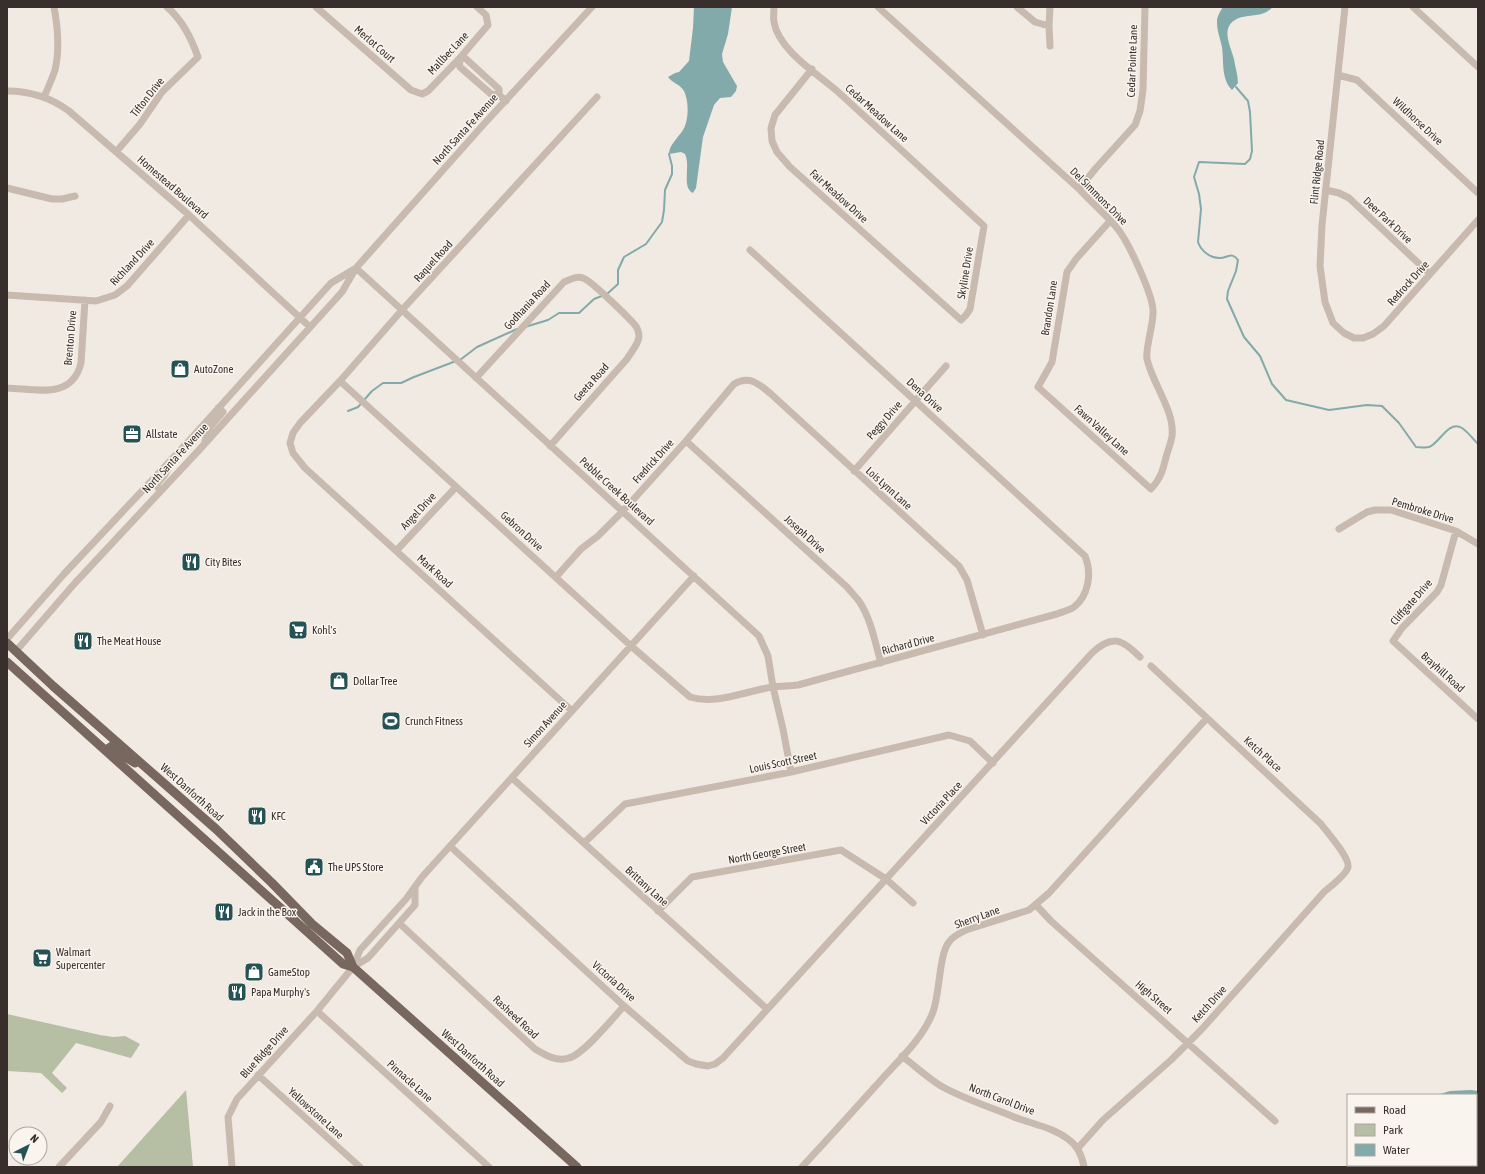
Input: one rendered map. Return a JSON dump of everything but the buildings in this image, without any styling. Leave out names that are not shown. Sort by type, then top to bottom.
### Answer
[{"type":"main road","name":"West Danforth Road","points":[[7,643],[53,686],[216,829],[272,882],[312,924],[347,953],[353,967],[577,1167]]},
{"type":"main road","name":"North Santa Fe Avenue","points":[[7,662],[16,651]]},
{"type":"main road","name":"West Danforth Road","points":[[7,662],[343,964],[353,967]]},
{"type":"main road","points":[[106,750],[112,746],[124,756],[151,771]]},
{"type":"street","points":[[44,97],[55,71],[57,57],[58,29],[54,7]]},
{"type":"street","name":"Tifton Drive","points":[[116,152],[140,124],[162,92],[198,57],[191,38],[184,26],[167,7]]},
{"type":"street","name":"Merlot Court","points":[[316,7],[411,90],[422,94]]},
{"type":"street","name":"Mallbec Lane","points":[[422,94],[428,91],[459,59],[488,25],[486,15],[477,7]]},
{"type":"street","name":"North Santa Fe Avenue","points":[[16,651],[75,583],[342,292],[356,268],[592,7]]},
{"type":"street","name":"Cedar Meadow Lane","points":[[774,7],[774,22],[778,36],[792,53],[812,69],[984,226]]},
{"type":"street","name":"Del Simmons Drive","points":[[878,7],[1079,189],[1110,221],[1123,237],[1147,285],[1152,300],[1153,311],[1146,356],[1171,422],[1172,436],[1163,470],[1159,481],[1151,489]]},
{"type":"street","points":[[1017,7],[1035,22],[1049,26]]},
{"type":"street","points":[[1050,7],[1050,46]]},
{"type":"street","name":"Cedar Pointe Lane","points":[[1079,189],[1135,125],[1140,111],[1143,90],[1145,7]]},
{"type":"street","name":"Flint Ridge Road","points":[[1344,333],[1333,323],[1325,302],[1320,266],[1322,225],[1345,7]]},
{"type":"street","points":[[1413,7],[1478,67]]},
{"type":"street","points":[[500,95],[491,94],[472,78],[460,67],[459,59],[465,58],[499,89],[500,95],[506,101]]},
{"type":"street","name":"Fair Meadow Drive","points":[[812,69],[775,115],[771,128],[772,141],[777,152],[796,172],[961,320]]},
{"type":"street","points":[[472,78],[478,70]]},
{"type":"street","name":"Wildhorse Drive","points":[[1338,75],[1357,80],[1478,192]]},
{"type":"street","name":"Homestead Boulevard","points":[[7,91],[25,92],[44,97],[57,102],[69,111],[189,215],[310,327]]},
{"type":"street","name":"Raquel Road","points":[[290,443],[293,433],[300,423],[597,98]]},
{"type":"street","points":[[7,188],[52,199],[62,199],[75,196]]},
{"type":"street","name":"Deer Park Drive","points":[[1326,190],[1339,193],[1349,198],[1430,274]]},
{"type":"street","name":"Richland Drive","points":[[7,295],[96,301],[106,299],[121,291],[189,215]]},
{"type":"street","name":"Redrock Drive","points":[[1344,333],[1354,338],[1363,338],[1374,334],[1384,326],[1478,220]]},
{"type":"street","name":"Brandon Lane","points":[[1038,387],[1052,362],[1067,272],[1076,259],[1110,221]]},
{"type":"street","name":"Skyline Drive","points":[[961,320],[970,309],[984,226]]},
{"type":"street","name":"Dena Drive","points":[[750,250],[1085,556]]},
{"type":"street","name":"North Santa Fe Avenue","points":[[7,639],[84,552],[177,453],[331,283],[356,268]]},
{"type":"street","name":"Pebble Creek Boulevard","points":[[356,268],[759,636],[768,656],[791,772]]},
{"type":"street","name":"Godhania Road","points":[[476,378],[554,291],[564,282],[576,277],[585,278],[638,328]]},
{"type":"street","name":"Brenton Drive","points":[[7,388],[60,389],[74,378],[79,371],[81,363],[85,300]]},
{"type":"street","name":"Geeta Road","points":[[550,446],[627,359],[635,347],[639,337],[638,328]]},
{"type":"street","name":"Peggy Drive","points":[[854,471],[946,366]]},
{"type":"street","name":"Fredrick Drive","points":[[556,577],[580,549],[598,536],[622,511],[686,441],[734,384],[741,380],[749,380]]},
{"type":"street","name":"Lois Lynn Lane","points":[[749,380],[760,385],[771,394],[959,566],[967,580],[983,635]]},
{"type":"street","name":"Gebron Drive","points":[[340,381],[631,646],[690,697]]},
{"type":"street","name":"Fawn Valley Lane","points":[[1038,387],[1151,489]]},
{"type":"street","points":[[205,443],[210,427],[223,412],[218,408]]},
{"type":"street","name":"Joseph Drive","points":[[686,441],[847,587],[865,611],[881,662]]},
{"type":"street","name":"Mark Road","points":[[290,443],[293,453],[305,468],[572,711]]},
{"type":"street","points":[[160,490],[156,485],[164,476],[177,453]]},
{"type":"street","name":"Angel Drive","points":[[396,551],[456,487]]},
{"type":"street","name":"Pembroke Drive","points":[[1340,529],[1367,512],[1376,510],[1391,510],[1456,531],[1478,544]]},
{"type":"street","name":"Cliffgate Drive","points":[[1393,641],[1402,628],[1437,592],[1441,585],[1456,531]]},
{"type":"street","name":"Richard Drive","points":[[690,697],[701,700],[711,700],[773,687],[798,685],[1057,614],[1074,607],[1083,597],[1088,584],[1088,565],[1085,556]]},
{"type":"street","name":"Simon Avenue","points":[[353,967],[360,950],[415,889],[422,877],[694,576]]},
{"type":"street","name":"Victoria Place","points":[[767,1009],[993,763],[1092,652],[1102,643],[1113,641],[1121,642],[1130,647],[1140,657]]},
{"type":"street","name":"Brayhill Road","points":[[1393,641],[1478,719]]},
{"type":"street","name":"Ketch Place","points":[[1151,666],[1321,824],[1346,858],[1348,868]]},
{"type":"street","name":"Sherry Lane","points":[[802,1167],[902,1056],[924,1028],[933,1012],[938,990],[944,948],[949,940],[959,933],[1029,910],[1036,905],[1049,893],[1207,718]]},
{"type":"street","name":"Louis Scott Street","points":[[584,843],[624,804],[791,772],[949,735],[970,741],[993,763]]},
{"type":"street","name":"Brittany Lane","points":[[512,778],[767,1009]]},
{"type":"street","name":"Victoria Drive","points":[[450,846],[624,1006],[688,1061],[708,1066],[715,1064],[723,1058],[767,1009]]},
{"type":"street","name":"North George Street","points":[[658,911],[692,877],[841,850],[886,878],[913,902]]},
{"type":"street","name":"Ketch Drive","points":[[1078,1148],[1103,1120],[1171,1060],[1202,1029],[1324,892],[1348,868]]},
{"type":"street","name":"Simon Avenue","points":[[353,967],[368,958],[415,905],[415,889]]},
{"type":"street","name":"High Street","points":[[1036,905],[1051,921],[1275,1121]]},
{"type":"street","name":"Rasheed Road","points":[[399,923],[545,1056],[557,1059],[569,1058],[583,1050],[624,1006]]},
{"type":"street","name":"Blue Ridge Drive","points":[[232,1167],[228,1117],[237,1099],[317,1011],[353,967]]},
{"type":"street","name":"Pinnacle Lane","points":[[317,1011],[489,1167]]},
{"type":"street","name":"North Carol Drive","points":[[902,1056],[941,1086],[1023,1121],[1053,1130],[1068,1139],[1078,1148]]},
{"type":"street","name":"Yellowstone Lane","points":[[258,1075],[360,1167]]},
{"type":"street","points":[[59,1167],[101,1122],[110,1106]]},
{"type":"street","points":[[1078,1148],[1084,1167]]},
{"type":"green space","points":[[7,1014],[100,1035],[113,1037],[125,1036],[140,1044],[131,1058],[76,1043],[52,1073],[67,1088],[62,1093],[41,1073],[7,1071]]},
{"type":"green space","points":[[186,1090],[193,1167],[117,1167]]},
{"type":"water","points":[[694,7],[732,7],[728,34],[722,54],[723,62],[737,86],[736,91],[731,97],[720,98],[714,105],[703,137],[696,188],[693,193],[689,190],[688,186],[687,159],[685,154],[681,152],[669,154],[672,145],[685,126],[688,110],[684,91],[668,77],[679,72],[689,61]]},
{"type":"water","points":[[1223,7],[1273,7],[1262,14],[1242,17],[1230,24],[1228,29],[1228,41],[1238,77],[1238,83],[1232,90],[1226,81],[1222,47],[1217,25],[1218,16]]},
{"type":"water","points":[[1450,1091],[1478,1091],[1478,1163],[1477,1094],[1440,1094]]},
{"type":"waterway","points":[[1236,87],[1248,101],[1252,151],[1250,159],[1245,164],[1199,162],[1194,177],[1199,194],[1201,209],[1198,242],[1204,251],[1210,256],[1217,258],[1234,256],[1238,260],[1236,271],[1228,291],[1227,299],[1244,337],[1260,356],[1272,384],[1286,400],[1329,410],[1367,405],[1382,406],[1399,423],[1416,447],[1429,447],[1433,445],[1448,429],[1457,426],[1462,428],[1478,444]]},
{"type":"waterway","points":[[525,327],[548,320],[559,313],[579,313],[594,299],[607,294],[618,284],[618,270],[624,257],[646,244],[662,222],[665,190],[672,174],[669,154]]},
{"type":"waterway","points":[[460,360],[477,347],[517,329]]},
{"type":"waterway","points":[[348,411],[358,407],[372,391],[383,383],[401,383],[456,361]]},
{"type":"place","name":"AutoZone","points":[[180,369]]},
{"type":"place","name":"Allstate","points":[[132,434]]},
{"type":"place","name":"City Bites","points":[[191,562]]},
{"type":"place","name":"Kohl's","points":[[298,630]]},
{"type":"place","name":"The Meat House","points":[[83,641]]},
{"type":"place","name":"Dollar Tree","points":[[339,681]]},
{"type":"place","name":"Crunch Fitness","points":[[391,721]]},
{"type":"place","name":"KFC","points":[[257,816]]},
{"type":"place","name":"The UPS Store","points":[[314,867]]},
{"type":"place","name":"Jack in the Box","points":[[224,912]]},
{"type":"place","name":"Walmart Supercenter","points":[[42,958]]},
{"type":"place","name":"GameStop","points":[[254,972]]},
{"type":"place","name":"Papa Murphy's","points":[[237,992]]}]
